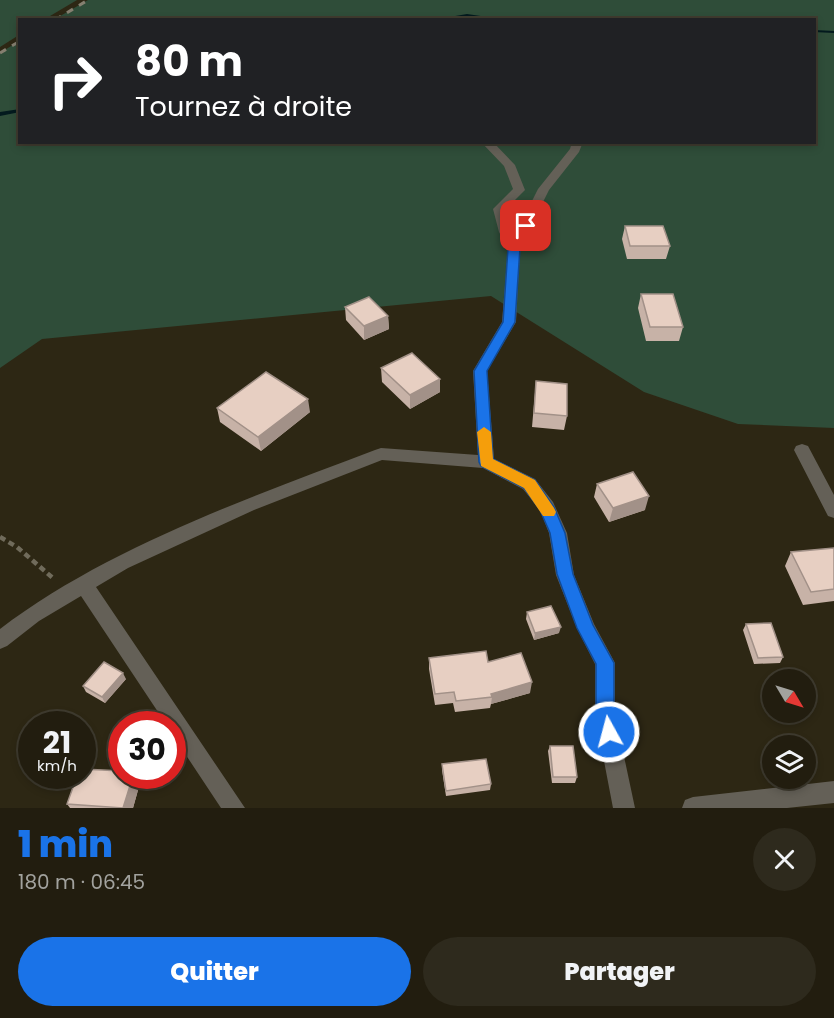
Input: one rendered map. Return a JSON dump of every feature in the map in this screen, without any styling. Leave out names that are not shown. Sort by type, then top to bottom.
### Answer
[{"type":"street","points":[[488,144],[509,165],[519,190],[499,209],[505,232],[514,248]]},
{"type":"street","points":[[486,462],[480,371],[509,322],[514,248],[544,189],[577,144]]},
{"type":"street","points":[[802,450],[834,511]]},
{"type":"street","points":[[0,640],[32,615],[122,563],[248,505],[381,454],[486,462],[529,484],[547,507],[558,533],[565,574],[586,628],[605,663],[605,714],[624,808]]},
{"type":"street","points":[[77,589],[234,808]]},
{"type":"street","points":[[693,808],[834,792]]},
{"type":"path","points":[[0,537],[77,589]]},
{"type":"green space","points":[[0,0],[77,0],[47,18],[18,18],[18,36],[0,47]]},
{"type":"green space","points":[[88,0],[834,0],[834,428],[738,424],[644,392],[491,296],[42,339],[0,368],[0,53],[18,42],[18,144],[816,144],[816,18],[57,18]]},
{"type":"building","points":[[625,226],[663,226],[670,246],[630,246]]},
{"type":"building","points":[[641,294],[673,294],[683,327],[650,327]]},
{"type":"building","points":[[369,297],[388,316],[364,326],[345,307]]},
{"type":"building","points":[[412,353],[440,379],[410,395],[381,368]]},
{"type":"building","points":[[266,372],[308,399],[258,437],[217,408]]},
{"type":"building","points":[[536,381],[567,384],[567,416],[534,413]]},
{"type":"building","points":[[633,472],[649,496],[613,508],[597,484]]},
{"type":"building","points":[[834,548],[834,589],[811,592],[791,552]]},
{"type":"building","points":[[551,606],[561,627],[535,633],[527,612]]},
{"type":"building","points":[[771,623],[783,657],[758,658],[746,624]]},
{"type":"building","points":[[486,651],[488,662],[521,653],[532,682],[491,694],[492,697],[456,701],[454,692],[435,694],[429,658]]},
{"type":"building","points":[[104,662],[123,673],[102,697],[83,686]]},
{"type":"building","points":[[550,746],[573,746],[577,777],[553,777]]},
{"type":"building","points":[[486,759],[491,784],[446,791],[442,764]]},
{"type":"building","points":[[96,770],[108,770],[108,789],[129,789],[123,808],[67,804],[72,789],[96,789]]},
{"type":"waterway","points":[[447,18],[467,15],[487,18]]},
{"type":"waterway","points":[[816,31],[834,32]]},
{"type":"waterway","points":[[0,114],[18,110]]},
{"type":"railway","points":[[58,18],[88,0]]},
{"type":"railway","points":[[0,53],[18,42]]},
{"type":"slow traffic","points":[[484,432],[486,462],[529,484],[549,512]]},
{"type":"route","points":[[526,226],[514,248],[509,322],[480,371],[486,462],[529,484],[547,507],[558,533],[565,574],[586,628],[605,663],[605,714],[609,732]]}]
